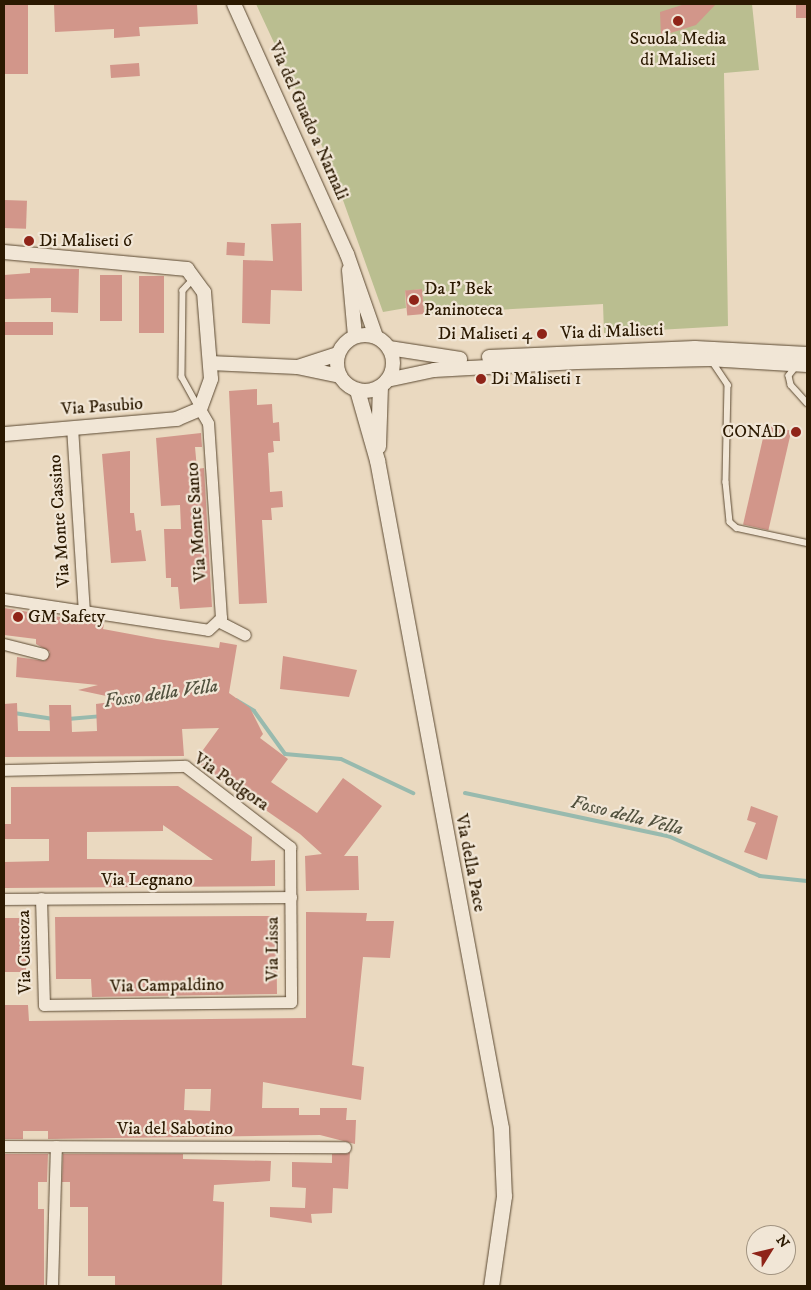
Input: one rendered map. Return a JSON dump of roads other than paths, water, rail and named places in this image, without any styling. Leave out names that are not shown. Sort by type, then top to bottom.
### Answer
[{"type":"main road","points":[[377,460],[383,384]]},
{"type":"main road","points":[[357,390],[377,460]]},
{"type":"main road","name":"Via della Pace","points":[[377,460],[501,1128],[504,1196],[493,1282]]},
{"type":"street","name":"Via del Guado a Narnali","points":[[234,4],[347,254]]},
{"type":"street","points":[[4,252],[177,266],[196,277],[204,292],[211,388],[200,409]]},
{"type":"street","points":[[297,367],[338,354],[355,336],[347,254]]},
{"type":"street","points":[[210,363],[297,367],[340,376],[357,390],[383,384],[393,365],[389,348],[376,337],[347,254]]},
{"type":"street","points":[[355,336],[376,337]]},
{"type":"street","name":"Via di Maliseti","points":[[389,348],[418,356],[448,360],[714,348],[805,361]]},
{"type":"street","points":[[338,354],[340,376]]},
{"type":"street","name":"Via di Maliseti","points":[[383,384],[422,371],[710,359],[805,361]]},
{"type":"street","name":"Via Pasubio","points":[[4,434],[72,427],[163,422],[200,409]]},
{"type":"street","name":"Via Monte Santo","points":[[200,409],[208,423],[218,621]]},
{"type":"street","name":"Via Monte Cassino","points":[[72,427],[84,613]]},
{"type":"street","points":[[4,598],[84,613],[208,630],[218,621],[245,635]]},
{"type":"street","points":[[4,644],[43,654]]},
{"type":"street","name":"Via Podgora","points":[[4,770],[185,766],[290,847],[291,897]]},
{"type":"street","name":"Via Legnano","points":[[4,899],[291,897]]},
{"type":"street","name":"Via Lissa","points":[[291,897],[291,1002]]},
{"type":"street","name":"Via Custoza","points":[[41,898],[44,1006]]},
{"type":"street","name":"Via Campaldino","points":[[44,1006],[291,1002]]},
{"type":"street","name":"Via del Sabotino","points":[[4,1146],[345,1147]]},
{"type":"street","points":[[52,1286],[56,1146]]},
{"type":"lane","points":[[196,277],[183,291],[182,377],[200,409]]},
{"type":"lane","points":[[710,359],[728,385],[726,482],[730,522],[737,528],[807,543]]},
{"type":"lane","points":[[805,361],[792,370],[791,385],[807,403]]},
{"type":"waterway","name":"Fosso della Vella","points":[[236,700],[254,711],[285,754],[341,759],[413,793]]},
{"type":"waterway","name":"Fosso della Vella","points":[[14,713],[54,719]]},
{"type":"waterway","name":"Fosso della Vella","points":[[68,719],[101,716]]},
{"type":"waterway","name":"Fosso della Vella","points":[[465,793],[668,836],[760,876],[807,881]]},
{"type":"place","name":"Scuola Media di Maliseti","points":[[678,21]]},
{"type":"place","name":"Di Maliseti 6","points":[[29,241]]},
{"type":"place","name":"Da I' Bek Paninoteca","points":[[414,300]]},
{"type":"place","name":"Di Maliseti 4","points":[[542,334]]},
{"type":"place","name":"Di Maliseti 1","points":[[481,379]]},
{"type":"place","name":"CONAD","points":[[796,432]]},
{"type":"place","name":"GM Safety","points":[[18,617]]}]
